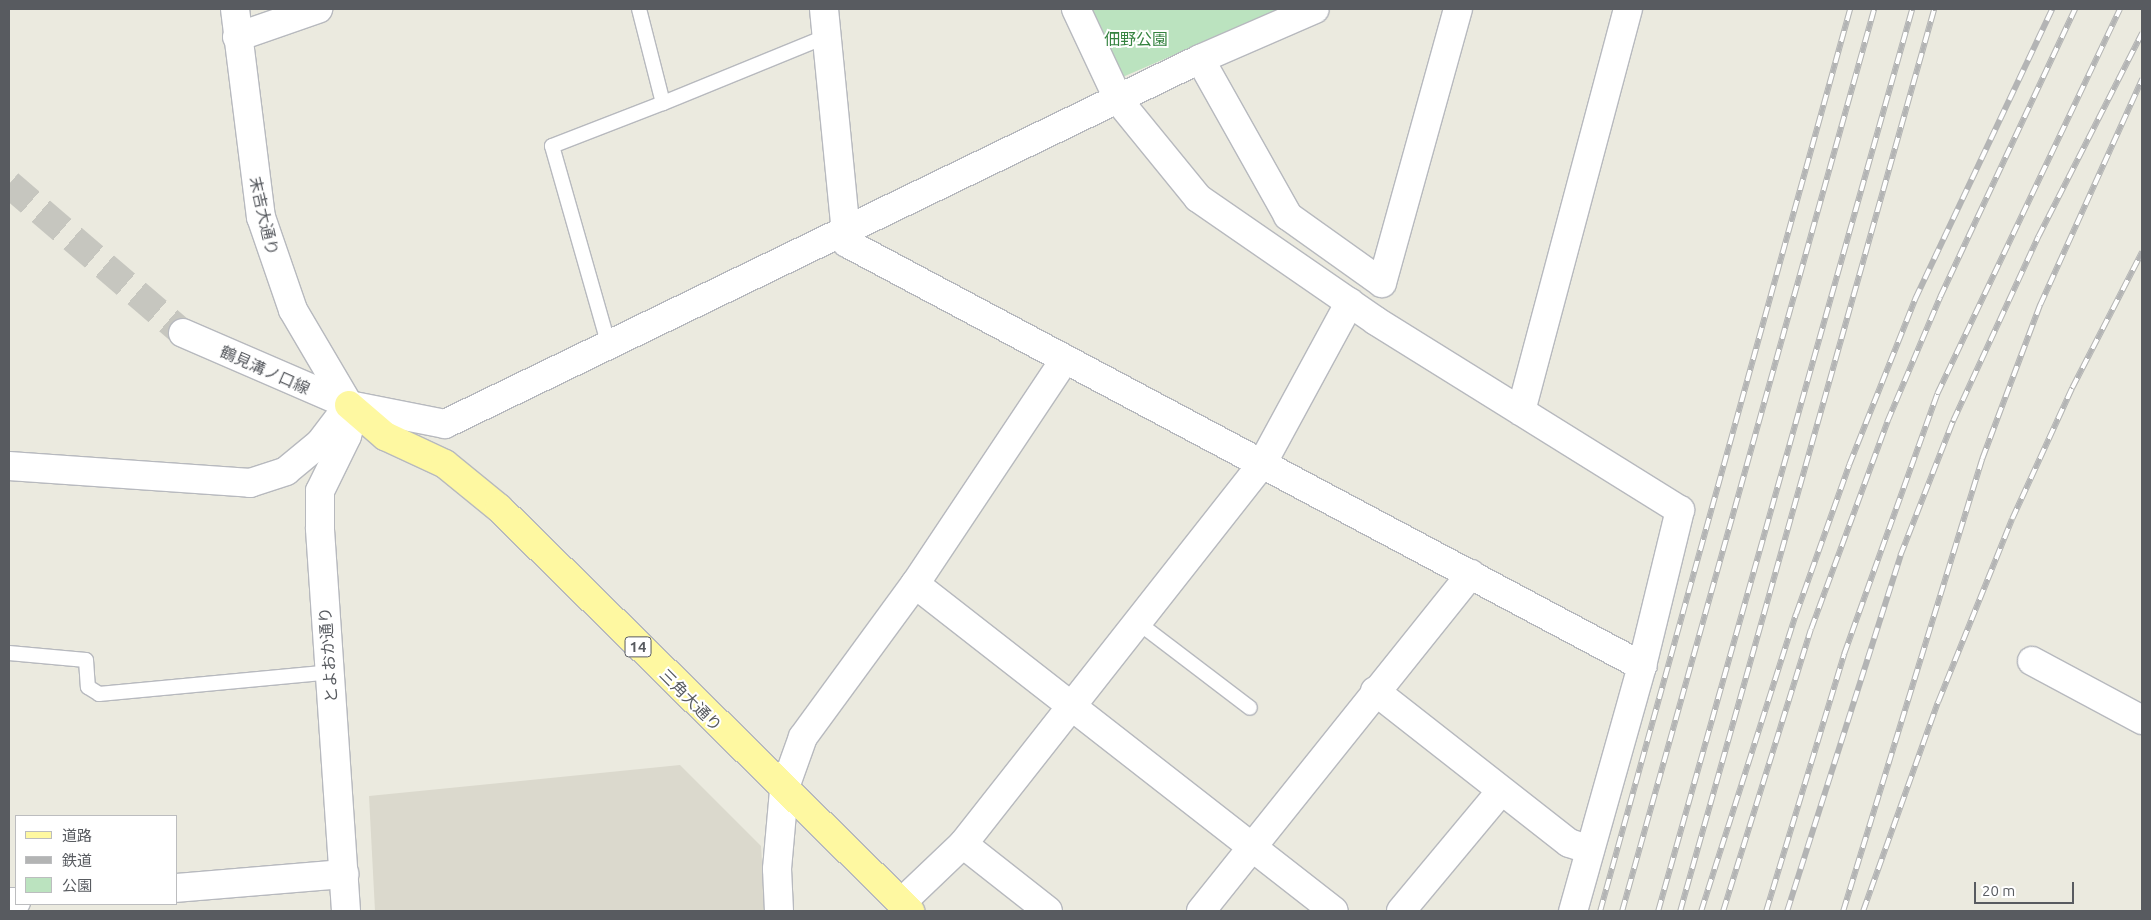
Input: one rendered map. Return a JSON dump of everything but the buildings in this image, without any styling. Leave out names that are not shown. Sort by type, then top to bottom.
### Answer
[{"type":"main road","name":"三角大通り","points":[[349,405],[385,436],[445,464],[499,508],[784,790],[906,907]]},
{"type":"street","name":"末吉大通り","points":[[235,9],[252,162],[271,250],[293,310],[349,405]]},
{"type":"street","points":[[237,38],[318,9]]},
{"type":"street","points":[[824,9],[844,234],[847,243],[1642,666]]},
{"type":"street","points":[[1076,9],[1119,101],[1198,198],[1350,302],[1680,510],[1642,666],[1572,911]]},
{"type":"street","name":"鶴見溝ノ口線","points":[[183,333],[349,405],[445,424],[844,234],[1119,101],[1200,59],[1315,9]]},
{"type":"street","points":[[1200,59],[1288,216],[1382,283],[1458,9]]},
{"type":"street","points":[[1521,411],[1628,9]]},
{"type":"street","points":[[906,907],[962,844],[1136,621],[1262,464],[1350,302]]},
{"type":"street","points":[[779,911],[777,869],[784,790],[803,738],[915,584],[1065,359]]},
{"type":"street","points":[[9,466],[250,483],[286,471],[320,443],[349,405]]},
{"type":"street","name":"とよおか通り","points":[[346,911],[320,491],[347,436],[352,421],[349,405]]},
{"type":"street","points":[[1201,911],[1375,691],[1472,574]]},
{"type":"street","points":[[915,584],[1334,911]]},
{"type":"street","points":[[2032,660],[2142,720]]},
{"type":"street","points":[[1375,691],[1500,792],[1569,844],[1590,850]]},
{"type":"street","points":[[1401,911],[1500,792]]},
{"type":"street","points":[[962,844],[1048,911]]},
{"type":"street","points":[[178,888],[344,874]]},
{"type":"lane","points":[[638,9],[663,103]]},
{"type":"lane","points":[[609,346],[552,146],[827,36]]},
{"type":"lane","points":[[1136,621],[1250,708]]},
{"type":"lane","points":[[9,653],[86,660],[88,687],[99,694],[330,672]]},
{"type":"shaded area","points":[[680,765],[761,846],[765,911],[375,911],[369,796]]},
{"type":"green space","name":"佃野公園","points":[[1091,9],[1280,9],[1118,79]]},
{"type":"tunnel","points":[[9,184],[183,333]]},
{"type":"railway","points":[[1600,911],[1850,9]]},
{"type":"railway","points":[[1622,911],[1874,9]]},
{"type":"railway","points":[[1658,911],[1912,9]]},
{"type":"railway","points":[[1680,911],[1934,9]]},
{"type":"railway","points":[[1701,911],[1796,614],[1849,465],[1915,299],[2052,9]]},
{"type":"railway","points":[[1723,911],[1811,629],[1887,422],[1940,297],[2075,9]]},
{"type":"railway","points":[[1766,911],[1844,654],[1937,394],[2120,9]]},
{"type":"railway","points":[[1787,911],[1900,556],[1953,421],[2038,237],[2142,33]]},
{"type":"railway","points":[[1843,911],[1982,459],[2040,305],[2142,79]]},
{"type":"railway","points":[[1863,911],[1938,702],[2012,519],[2072,388],[2142,252]]}]
